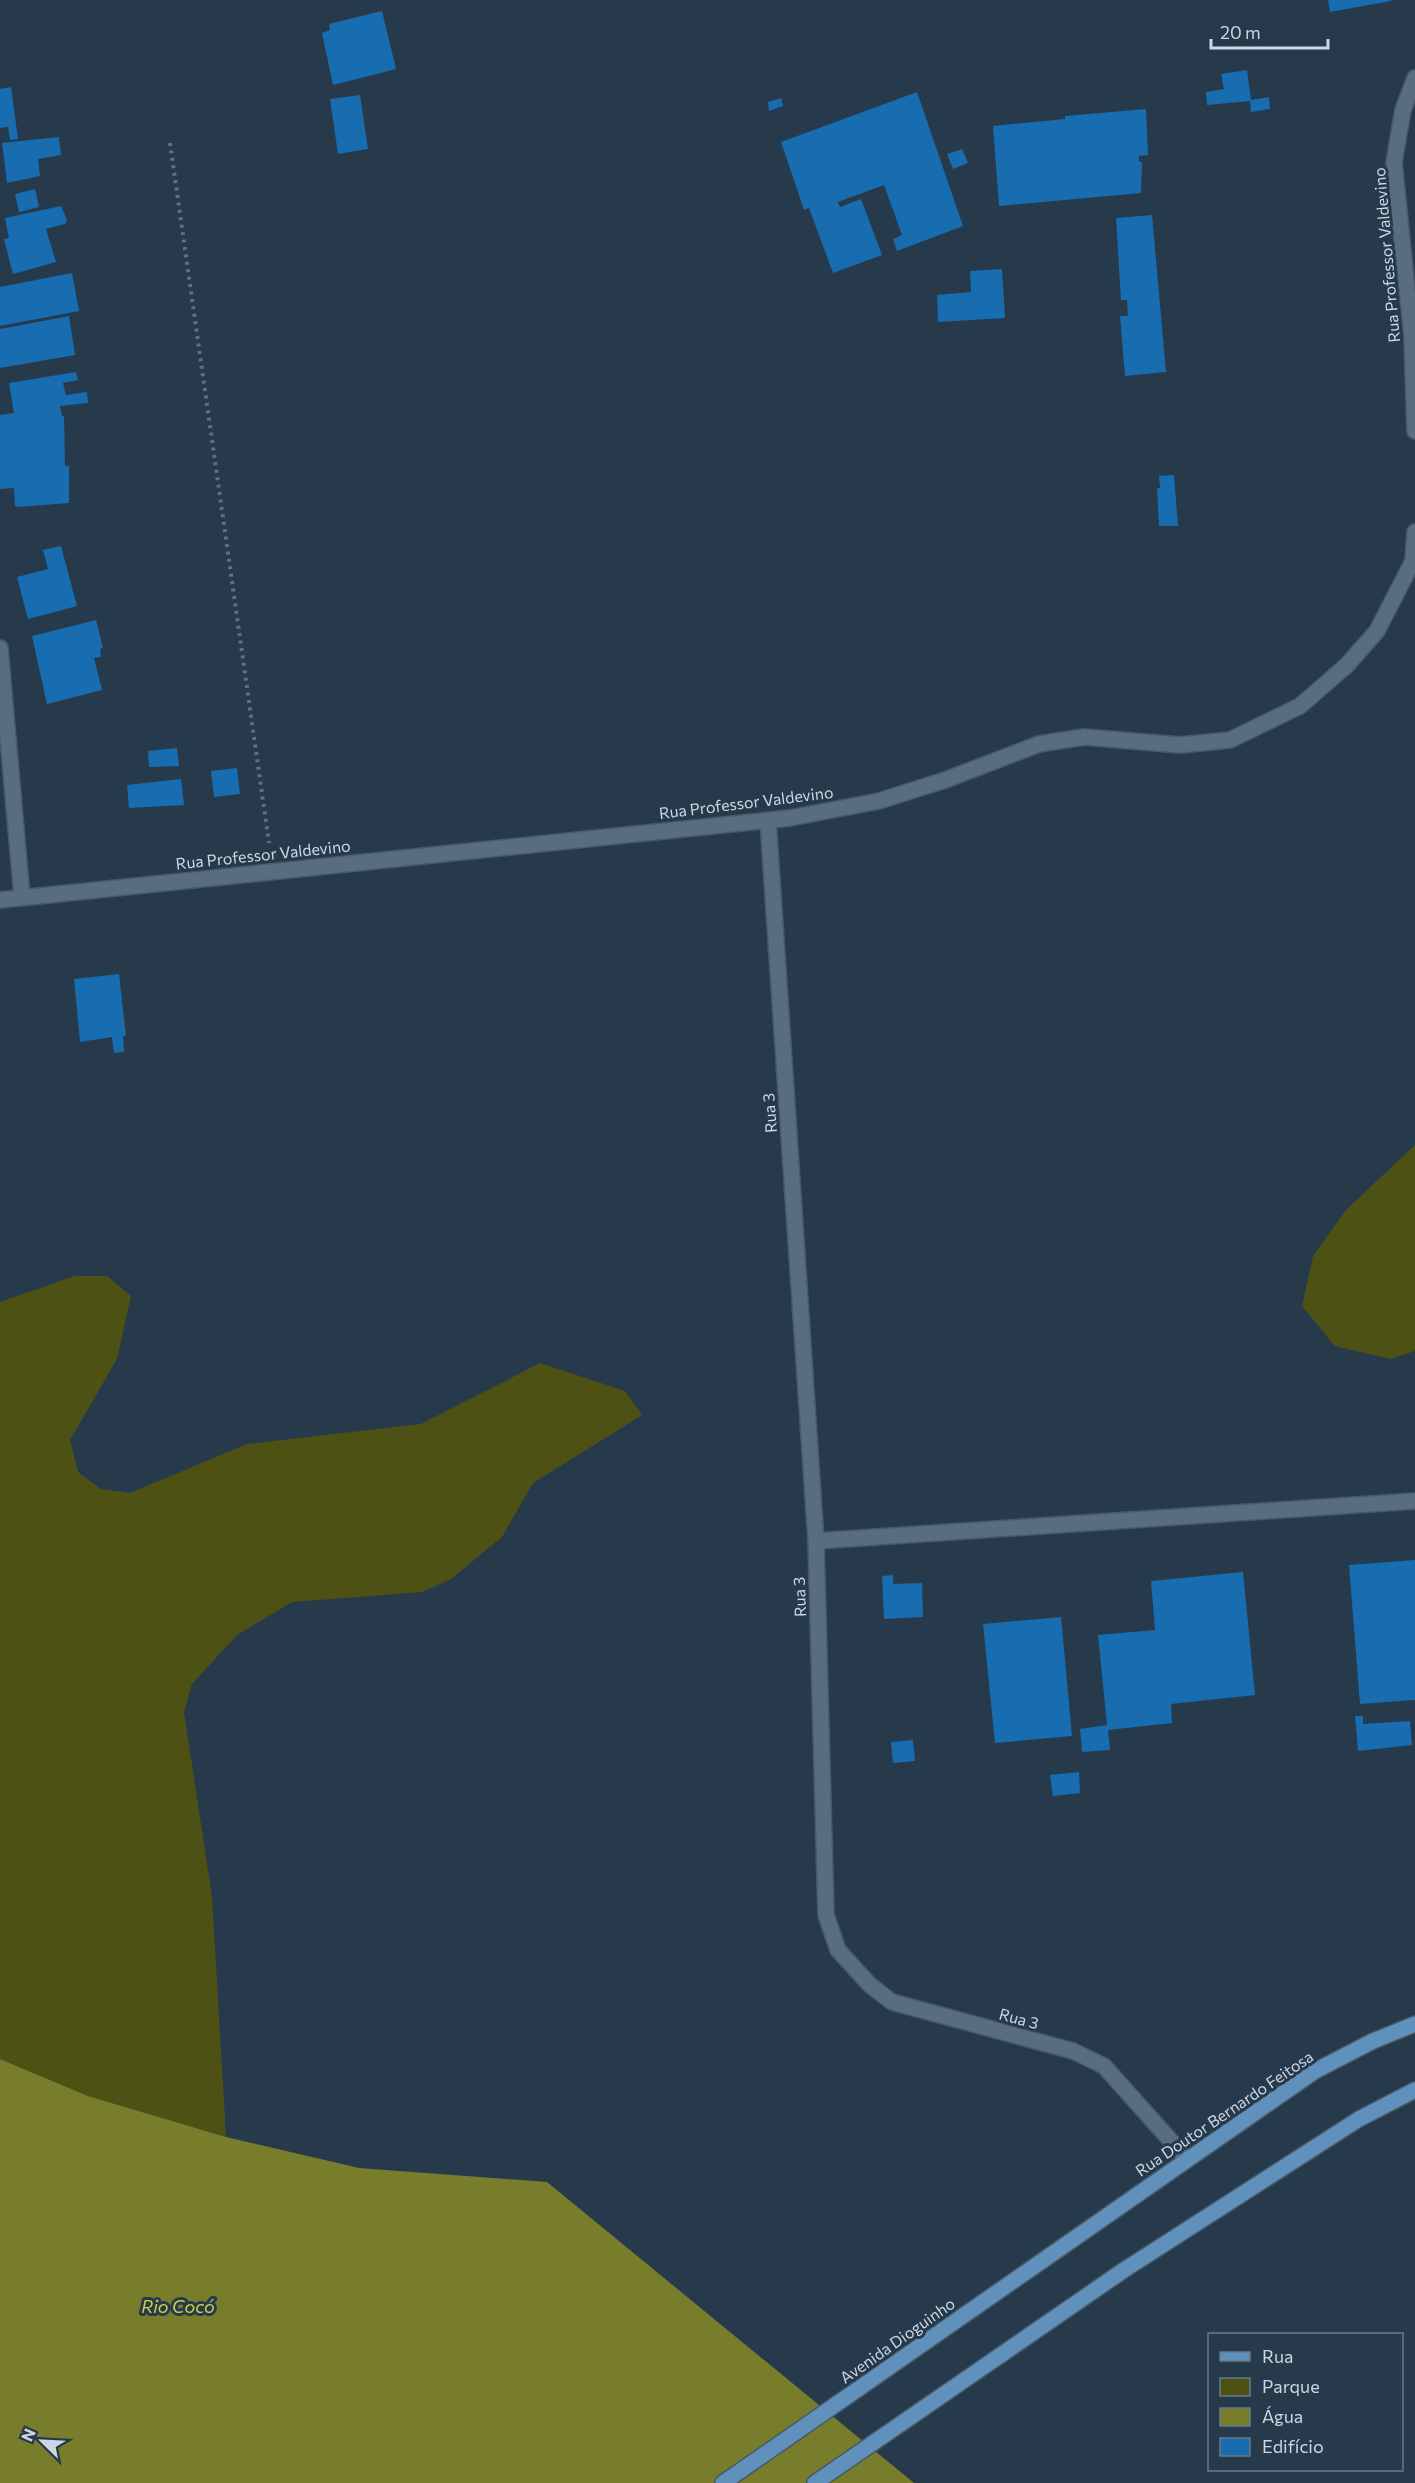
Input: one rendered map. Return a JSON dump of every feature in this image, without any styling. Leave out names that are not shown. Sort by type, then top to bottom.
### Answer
[{"type":"main road","name":"Rua Doutor Bernardo Feitosa","points":[[1092,2226],[1315,2071],[1372,2041],[1415,2024]]},
{"type":"main road","points":[[815,2483],[1124,2270],[1359,2119],[1415,2090]]},
{"type":"main road","name":"Avenida Dioguinho","points":[[723,2483],[1092,2226]]},
{"type":"street","name":"Rua Professor Valdevino","points":[[1415,78],[1403,110],[1394,162],[1412,338],[1415,430]]},
{"type":"street","name":"Rua Professor Valdevino","points":[[0,900],[768,820],[879,801],[945,780],[1039,744],[1084,738],[1180,746],[1230,740],[1300,706],[1347,665],[1377,630],[1413,561],[1415,532]]},
{"type":"street","points":[[0,648],[22,897]]},
{"type":"street","name":"Rua 3","points":[[768,820],[816,1541],[826,1915],[838,1950],[870,1985],[892,2001],[1073,2051],[1104,2066],[1187,2159]]},
{"type":"street","points":[[816,1541],[1415,1501]]},
{"type":"path","points":[[170,142],[273,871]]},
{"type":"green space","points":[[1415,1145],[1415,1351],[1390,1359],[1335,1346],[1302,1306],[1313,1256],[1346,1210]]},
{"type":"green space","points":[[75,1276],[107,1276],[131,1296],[117,1359],[70,1440],[78,1472],[101,1489],[130,1493],[247,1444],[421,1424],[540,1363],[625,1391],[642,1415],[533,1483],[502,1537],[451,1579],[422,1592],[292,1602],[237,1635],[192,1684],[184,1712],[212,1897],[226,2137],[88,2096],[0,2059],[0,1302]]},
{"type":"water","name":"Rio Cocó","points":[[0,2059],[88,2096],[226,2137],[359,2168],[547,2182],[914,2483],[0,2483]]},
{"type":"building","points":[[1328,0],[1391,0],[1391,1],[1330,12]]},
{"type":"building","points":[[382,11],[396,69],[333,85],[322,33],[330,30],[329,24]]},
{"type":"building","points":[[1247,70],[1251,100],[1269,97],[1270,109],[1251,112],[1250,101],[1207,105],[1206,92],[1224,89],[1221,74]]},
{"type":"building","points":[[11,87],[18,139],[10,140],[8,127],[0,128],[0,89]]},
{"type":"building","points":[[917,92],[963,226],[897,251],[893,239],[902,235],[884,185],[838,202],[840,207],[861,199],[882,255],[833,273],[809,208],[804,210],[781,142]]},
{"type":"building","points":[[360,95],[368,149],[338,154],[330,99]]},
{"type":"building","points":[[781,98],[783,106],[769,111],[768,102]]},
{"type":"building","points":[[1146,109],[1148,155],[1139,156],[1139,162],[1142,162],[1141,193],[999,206],[993,126],[1065,119],[1065,116]]},
{"type":"building","points":[[59,137],[61,155],[38,159],[40,176],[7,183],[2,143]]},
{"type":"building","points":[[962,149],[968,163],[953,169],[947,154]]},
{"type":"building","points":[[35,189],[39,207],[19,212],[15,194]]},
{"type":"building","points":[[61,206],[67,220],[65,224],[46,229],[56,262],[13,274],[4,239],[9,238],[5,218]]},
{"type":"building","points":[[1152,215],[1166,372],[1125,376],[1120,316],[1128,316],[1127,300],[1121,300],[1116,218]]},
{"type":"building","points":[[1002,269],[1005,318],[938,322],[937,295],[971,292],[970,271]]},
{"type":"building","points":[[72,273],[79,311],[0,326],[0,287]]},
{"type":"building","points":[[69,316],[75,355],[0,368],[0,329]]},
{"type":"building","points":[[76,372],[78,380],[63,383],[66,395],[87,392],[88,403],[60,406],[62,416],[64,416],[65,466],[69,466],[69,503],[15,506],[14,488],[0,489],[0,415],[14,413],[9,383]]},
{"type":"building","points":[[1174,475],[1178,526],[1159,526],[1157,488],[1160,488],[1159,476]]},
{"type":"building","points":[[61,546],[77,606],[28,619],[17,577],[48,569],[43,550]]},
{"type":"building","points":[[96,620],[103,648],[100,649],[101,657],[94,658],[102,690],[47,704],[32,636]]},
{"type":"building","points":[[177,748],[179,766],[149,767],[148,751]]},
{"type":"building","points":[[237,768],[240,794],[214,797],[211,771]]},
{"type":"building","points":[[181,779],[184,805],[129,808],[127,785]]},
{"type":"building","points":[[119,974],[126,1036],[123,1036],[124,1052],[114,1053],[112,1037],[80,1042],[74,979]]},
{"type":"building","points":[[1415,1560],[1415,1700],[1360,1704],[1349,1565]]},
{"type":"building","points":[[1243,1572],[1255,1695],[1171,1704],[1172,1723],[1108,1730],[1110,1750],[1082,1752],[1080,1729],[1107,1725],[1098,1635],[1155,1630],[1151,1581]]},
{"type":"building","points":[[893,1575],[893,1584],[922,1583],[923,1617],[884,1619],[882,1576]]},
{"type":"building","points":[[1061,1617],[1072,1736],[995,1743],[983,1624]]},
{"type":"building","points":[[1355,1716],[1363,1716],[1363,1724],[1410,1721],[1412,1745],[1358,1751]]},
{"type":"building","points":[[913,1740],[915,1761],[893,1763],[891,1742]]},
{"type":"building","points":[[1079,1772],[1080,1793],[1053,1796],[1050,1775]]}]
